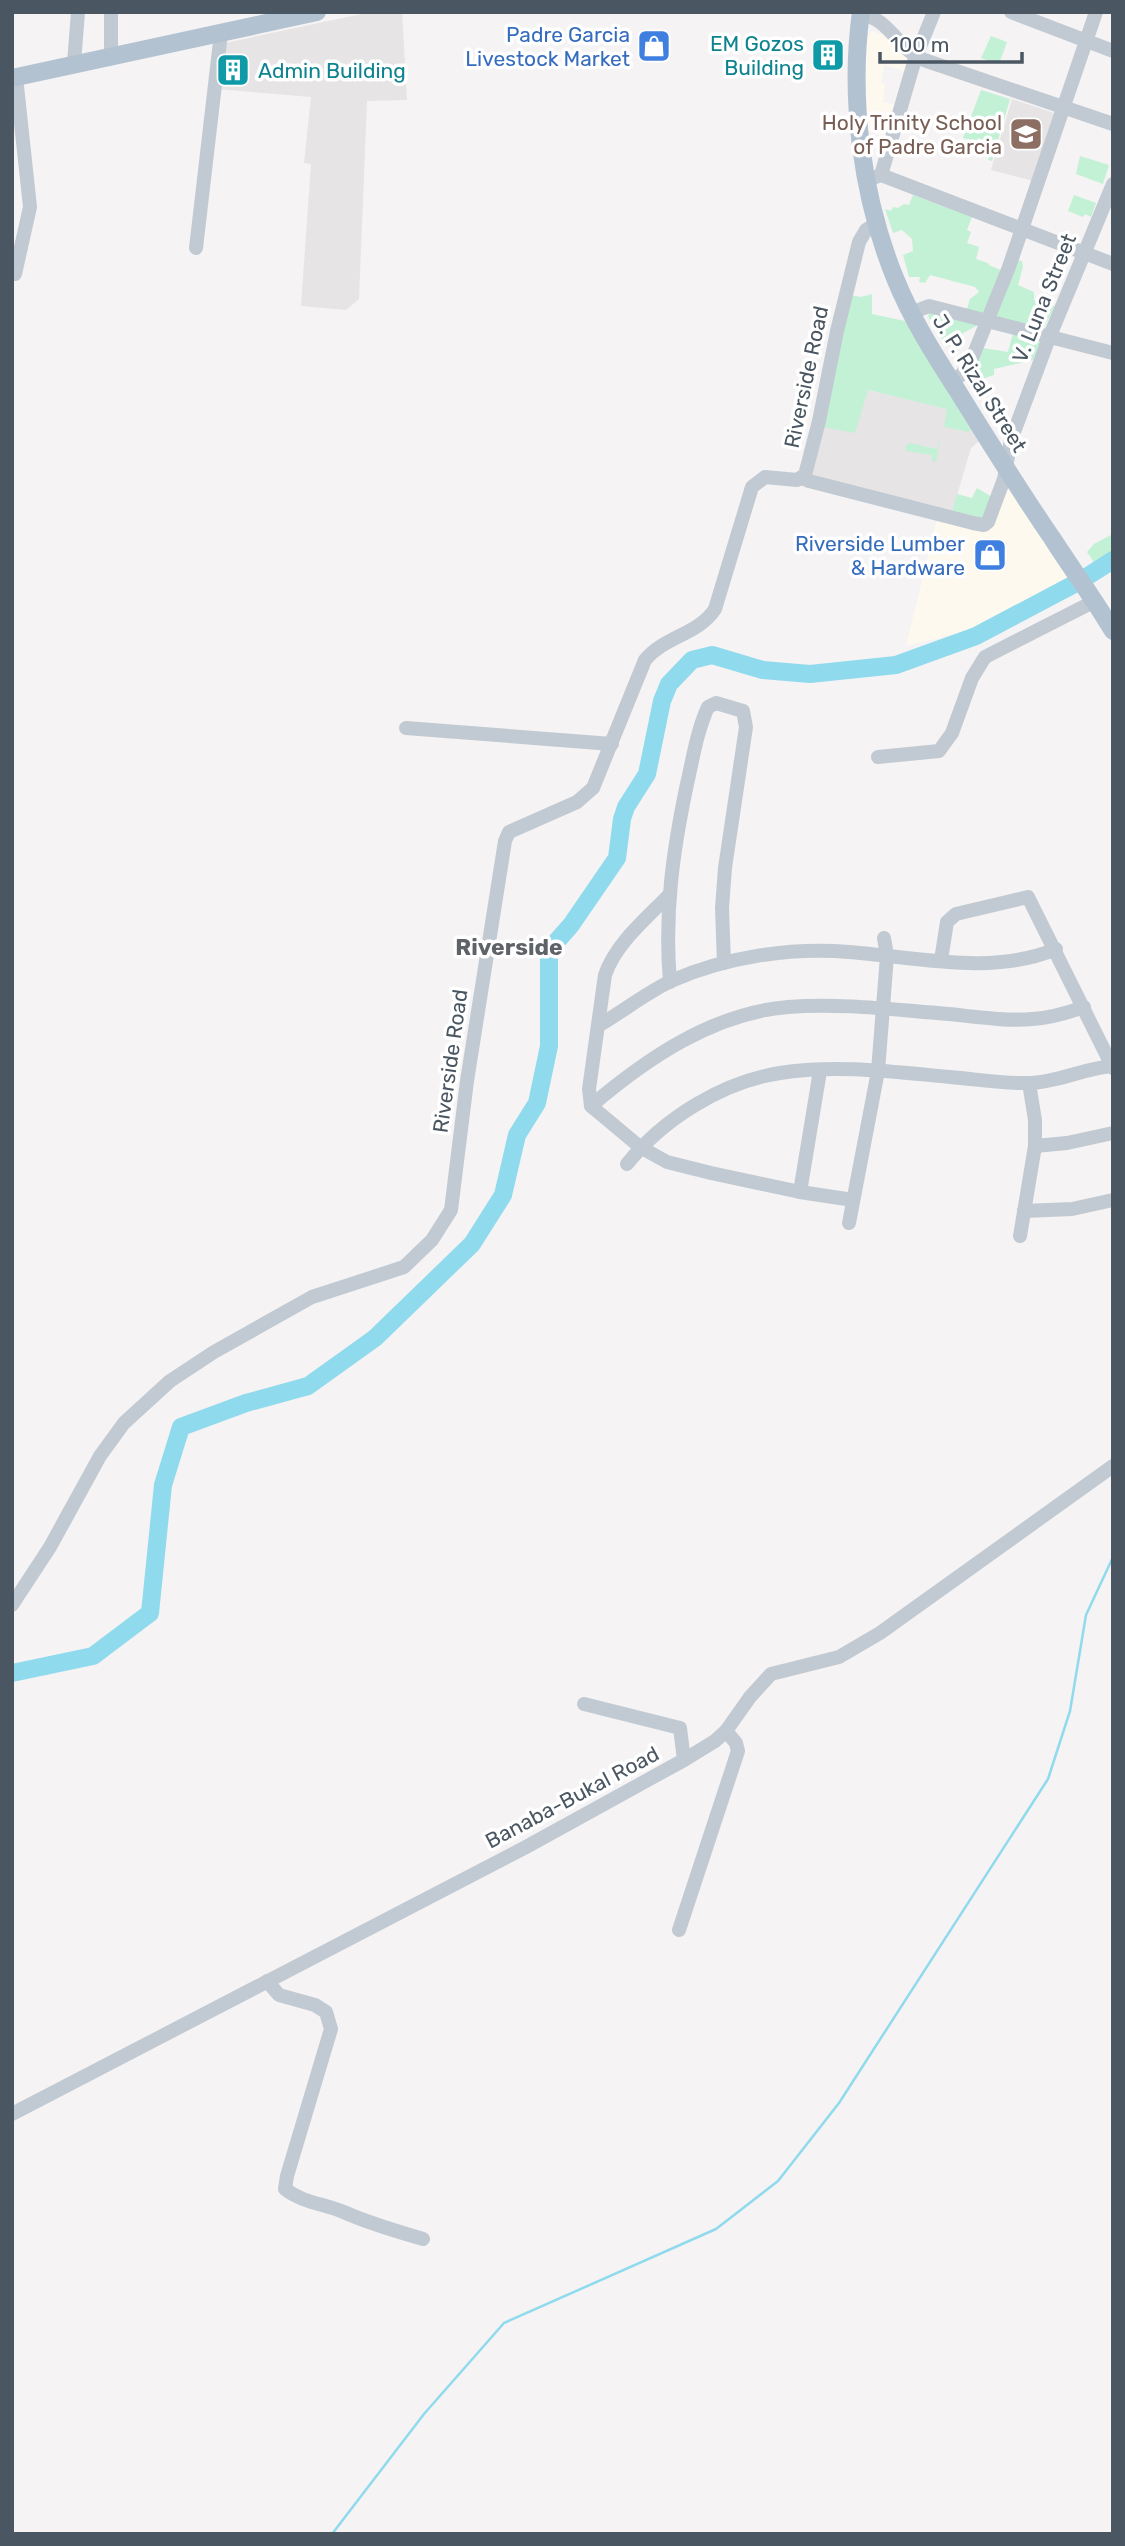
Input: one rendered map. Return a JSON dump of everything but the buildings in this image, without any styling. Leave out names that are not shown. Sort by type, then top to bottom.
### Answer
[{"type":"main road","points":[[14,77],[317,12]]},
{"type":"main road","name":"J. P. Rizal Street","points":[[861,13],[856,70],[860,135],[874,178],[880,240],[914,311],[954,381],[1113,631]]},
{"type":"street","points":[[74,63],[78,12]]},
{"type":"street","points":[[111,12],[111,56]]},
{"type":"street","points":[[934,12],[874,178],[1113,264]]},
{"type":"street","points":[[1011,12],[1113,51]]},
{"type":"street","points":[[954,381],[971,361],[988,320],[1022,230],[1096,12]]},
{"type":"street","points":[[861,13],[884,24],[903,48],[916,57],[1113,124]]},
{"type":"street","points":[[196,248],[221,33]]},
{"type":"street","points":[[14,77],[30,207],[15,274]]},
{"type":"street","name":"V. Luna Street","points":[[802,478],[985,525],[990,519],[1004,479],[1010,440],[1113,184]]},
{"type":"street","name":"Riverside Road","points":[[12,1605],[50,1547],[100,1456],[124,1423],[170,1381],[214,1352],[312,1297],[404,1267],[432,1240],[451,1210],[467,1082],[505,841],[509,832],[577,802],[593,788],[645,660],[656,648],[701,625],[715,609],[752,487],[765,477],[793,480],[802,478],[807,472],[859,242],[866,230],[878,222]]},
{"type":"street","points":[[914,311],[929,306],[1113,353]]},
{"type":"street","points":[[878,757],[939,751],[952,733],[972,678],[985,657],[1092,596]]},
{"type":"street","points":[[670,982],[667,948],[674,844],[700,726],[708,707],[716,703],[743,711],[746,727],[725,868],[722,908],[724,963]]},
{"type":"street","points":[[406,727],[612,744]]},
{"type":"street","points":[[669,895],[624,942],[610,962],[605,975],[589,1089],[591,1106],[640,1147],[667,1162],[711,1174],[853,1200]]},
{"type":"street","points":[[627,1164],[640,1147],[676,1118],[747,1081],[780,1073],[878,1071],[1029,1083],[1059,1079],[1110,1063],[1028,897],[956,914],[947,922],[941,960]]},
{"type":"street","points":[[849,1223],[878,1071],[887,956],[884,938]]},
{"type":"street","points":[[598,1026],[670,982],[724,963],[787,952],[847,951],[941,960],[1011,962],[1035,958],[1056,949]]},
{"type":"street","points":[[591,1106],[624,1077],[661,1051],[745,1016],[786,1007],[884,1009],[1029,1020],[1054,1017],[1084,1007]]},
{"type":"street","points":[[800,1192],[820,1071]]},
{"type":"street","points":[[1020,1236],[1035,1146],[1035,1120],[1029,1083]]},
{"type":"street","points":[[1035,1146],[1067,1143],[1113,1133]]},
{"type":"street","points":[[1024,1212],[1072,1209],[1113,1200]]},
{"type":"street","name":"Banaba-Bukal Road","points":[[12,2114],[526,1847],[684,1760],[726,1731],[750,1697],[771,1674],[839,1657],[880,1633],[1113,1466]]},
{"type":"street","points":[[584,1704],[680,1728],[684,1760]]},
{"type":"street","points":[[679,1930],[738,1751],[736,1743],[726,1731]]},
{"type":"street","points":[[267,1981],[279,1995],[315,2005],[326,2012],[331,2029],[285,2189],[294,2196],[346,2213],[357,2220],[423,2239]]},
{"type":"shaded area","points":[[371,12],[402,12],[407,100],[367,101],[359,299],[346,310],[301,306],[311,164],[304,163],[311,97],[217,89],[225,43]]},
{"type":"shaded area","points":[[872,31],[884,35],[911,59],[908,72],[884,65],[881,83],[885,84],[883,102],[898,105],[889,138],[867,131],[865,60],[867,36]]},
{"type":"shaded area","name":"Holy Trinity School of Padre Garcia","points":[[1012,99],[1057,114],[1034,181],[991,170]]},
{"type":"shaded area","points":[[867,390],[959,411],[979,441],[971,448],[952,512],[810,477],[823,427]]},
{"type":"shaded area","name":"Riverside Lumber & Hardware","points":[[1010,488],[1067,578],[972,630],[906,646],[937,519],[989,532],[1003,494]]},
{"type":"green space","points":[[991,36],[1007,42],[999,64],[981,58]]},
{"type":"green space","points":[[981,90],[1010,99],[992,161],[988,160],[993,146],[987,144],[987,141],[978,138],[976,142],[963,138]]},
{"type":"green space","points":[[1080,156],[1109,165],[1103,184],[1076,174]]},
{"type":"green space","points":[[913,195],[972,217],[967,230],[971,232],[967,243],[979,247],[976,259],[1003,271],[984,314],[967,309],[970,299],[979,292],[975,287],[930,275],[925,283],[919,282],[920,277],[909,277],[903,255],[913,251],[912,239],[902,230],[893,233],[885,209],[891,211],[893,207],[909,205]]},
{"type":"green space","points":[[1074,195],[1096,203],[1091,217],[1068,211]]},
{"type":"green space","points":[[1017,260],[1022,261],[1023,267],[1018,285],[1034,292],[1034,300],[1055,306],[1043,330],[995,317]]},
{"type":"green space","points":[[872,294],[872,314],[905,321],[971,430],[969,432],[944,427],[947,409],[868,390],[855,433],[823,427],[850,295],[861,297]]},
{"type":"green space","points":[[928,311],[978,325],[963,333],[963,339],[947,347],[929,318]]},
{"type":"green space","points":[[1013,333],[1041,341],[1033,360],[994,369],[994,375],[970,383],[967,379],[983,348],[1008,352]]},
{"type":"green space","points":[[941,435],[936,462],[932,461],[932,455],[906,451],[906,445],[910,443],[937,449]]},
{"type":"green space","points":[[977,488],[992,497],[983,518],[952,512],[957,494],[972,498]]},
{"type":"green space","points":[[1113,534],[1113,570],[1103,576],[1087,552],[1094,544]]},
{"type":"waterway","points":[[12,1673],[93,1656],[150,1613],[163,1485],[181,1427],[246,1403],[308,1386],[375,1338],[472,1244],[503,1195],[517,1135],[537,1103],[549,1046],[549,950],[571,925],[617,858],[622,819],[626,807],[647,774],[662,701],[669,684],[692,660],[712,655],[763,670],[810,674],[896,665],[976,636],[1080,581],[1113,560]]},
{"type":"waterway","points":[[332,2534],[424,2414],[504,2323],[716,2229],[778,2181],[839,2103],[1048,1779],[1070,1711],[1086,1615],[1113,1557]]},
{"type":"place","name":"Padre Garcia Livestock Market","points":[[654,46]]},
{"type":"place","name":"EM Gozos Building","points":[[828,55]]},
{"type":"place","name":"Admin Building","points":[[233,70]]},
{"type":"place","name":"Holy Trinity School of Padre Garcia","points":[[1026,134]]},
{"type":"place","name":"Riverside Lumber & Hardware","points":[[990,555]]},
{"type":"district","name":"Riverside","points":[[509,947]]}]
